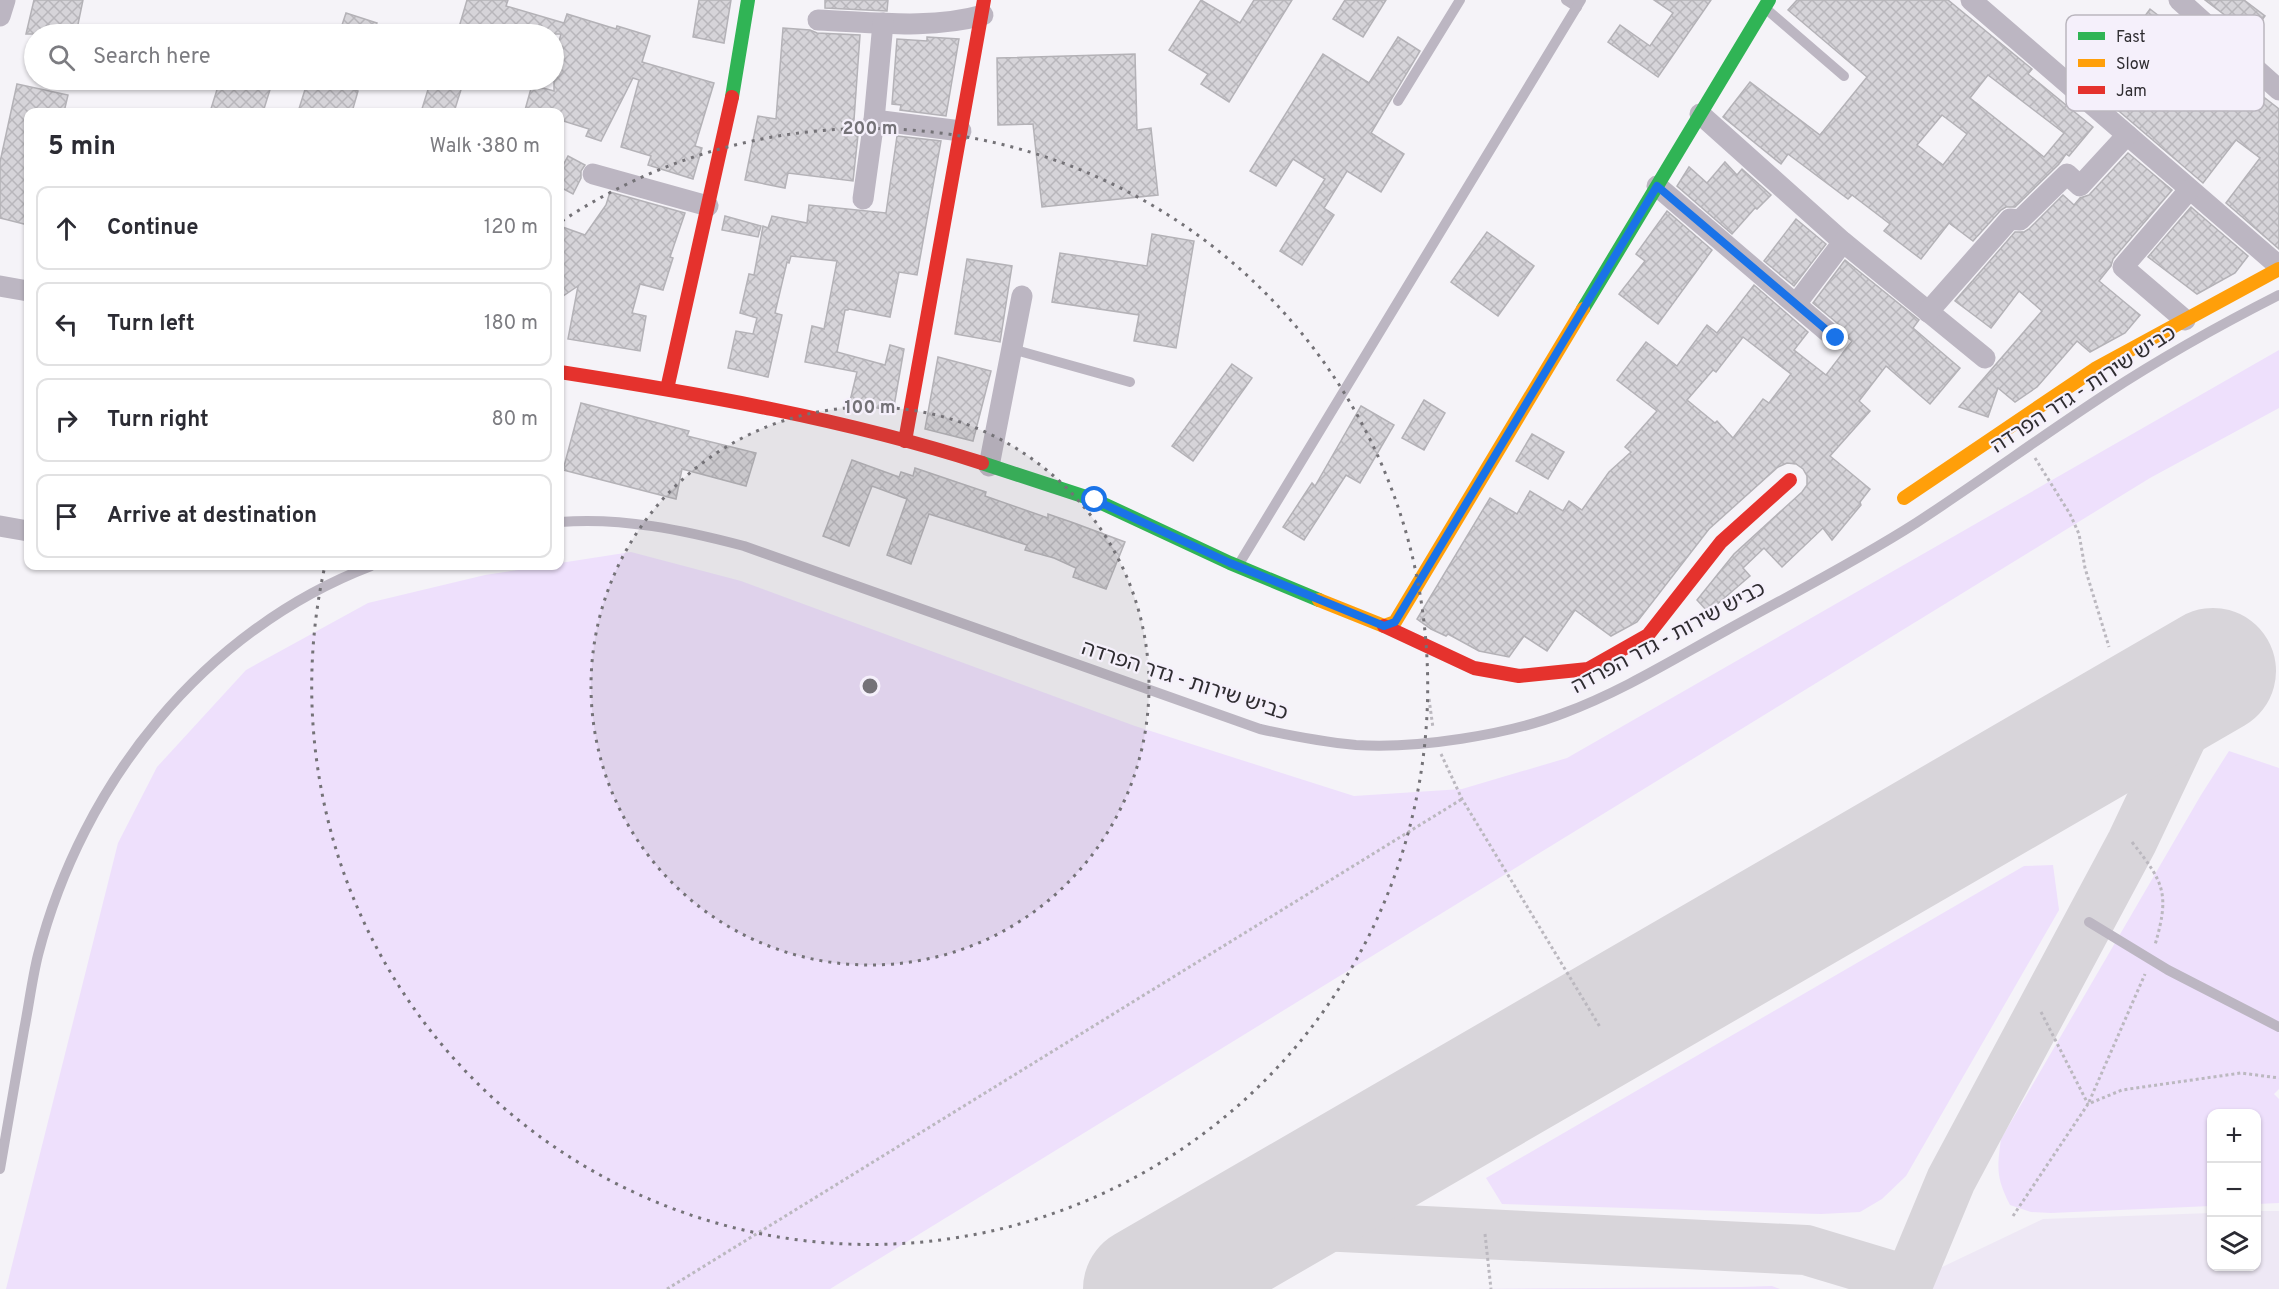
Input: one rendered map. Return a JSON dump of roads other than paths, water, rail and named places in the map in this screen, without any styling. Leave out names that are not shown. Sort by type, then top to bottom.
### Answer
[{"type":"street","points":[[0,16],[4,0]]},
{"type":"street","points":[[667,389],[708,206],[748,0]]},
{"type":"street","points":[[1971,0],[2066,82]]},
{"type":"street","points":[[2178,0],[2195,15]]},
{"type":"street","points":[[1384,626],[1395,622],[1406,606],[1767,4]]},
{"type":"street","points":[[818,20],[928,25],[962,21],[983,7]]},
{"type":"street","points":[[905,441],[983,7]]},
{"type":"street","points":[[863,199],[874,120],[883,23]]},
{"type":"street","points":[[2264,77],[2279,90]]},
{"type":"street","points":[[1904,498],[2095,369],[2279,267],[2099,111]]},
{"type":"street","points":[[1700,114],[1843,242],[1985,358]]},
{"type":"street","points":[[874,120],[962,131]]},
{"type":"street","points":[[1928,312],[2010,219],[2020,220],[2067,174],[2080,186],[2127,135]]},
{"type":"street","points":[[593,174],[708,206]]},
{"type":"street","points":[[1657,186],[1836,338]]},
{"type":"street","points":[[2185,320],[2123,267],[2189,189]]},
{"type":"street","points":[[1796,304],[1843,242]]},
{"type":"street","points":[[0,286],[24,290]]},
{"type":"street","points":[[989,466],[1022,296]]},
{"type":"street","points":[[564,373],[667,389],[860,429],[989,466],[1095,500],[1238,566],[1384,626],[1474,668],[1519,675],[1588,669],[1648,634],[1721,542],[1790,480]]},
{"type":"street","points":[[0,526],[24,530]]},
{"type":"lane","points":[[1398,101],[1460,0]]},
{"type":"lane","points":[[1238,566],[1579,3],[1566,0]]},
{"type":"lane","points":[[1767,4],[1844,76]]},
{"type":"lane","name":"כביש שירות - גדר הפרדה","points":[[564,522],[583,520],[645,524],[686,531],[744,546],[1260,729],[1308,740],[1359,745],[1435,741],[1493,733],[1563,714],[1632,682],[1854,560],[1914,524],[2106,394],[2212,329],[2279,294]]},
{"type":"lane","points":[[1012,349],[1130,382]]},
{"type":"lane","points":[[0,1169],[38,955],[59,888],[89,820],[118,774],[157,720],[198,677],[249,634],[298,601],[363,570]]},
{"type":"lane","points":[[2089,922],[2151,960],[2279,1027]]}]
